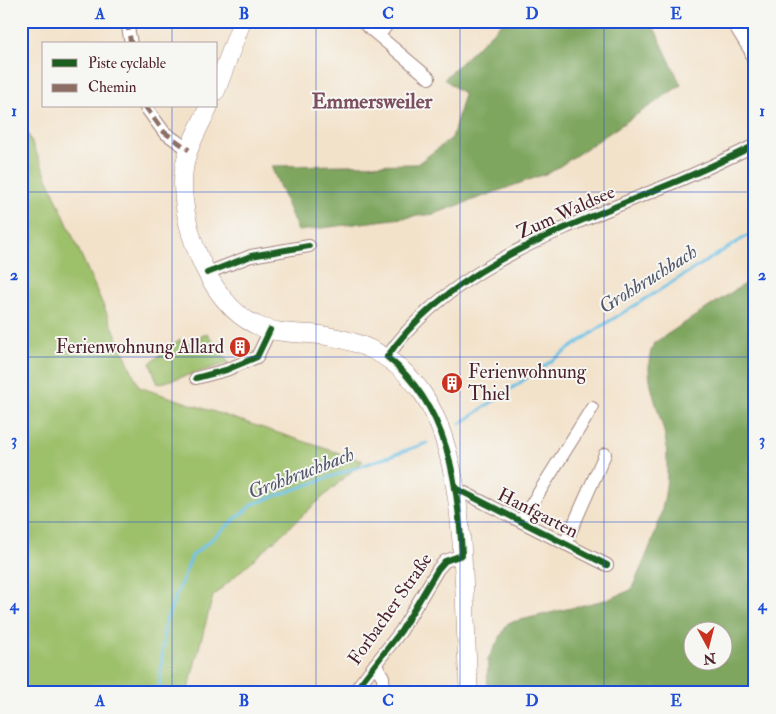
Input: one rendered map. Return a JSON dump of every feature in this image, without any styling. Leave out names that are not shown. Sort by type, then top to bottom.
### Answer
[{"type":"main road","points":[[218,86],[242,21]]},
{"type":"main road","points":[[208,108],[189,150],[184,167],[183,198],[190,231],[207,273],[229,306],[242,317],[270,330],[345,339],[376,350],[402,370],[424,396],[441,435],[456,488],[462,555],[469,693]]},
{"type":"street","points":[[127,21],[131,42]]},
{"type":"street","points":[[361,21],[429,78]]},
{"type":"street","points":[[379,35],[390,21]]},
{"type":"street","points":[[732,21],[750,50],[755,64]]},
{"type":"street","points":[[146,108],[164,132],[189,150]]},
{"type":"street","name":"Zum Waldsee","points":[[387,357],[418,322],[455,289],[516,251],[755,145]]},
{"type":"street","points":[[207,273],[251,256],[310,246]]},
{"type":"street","points":[[196,378],[226,370],[257,357],[270,330]]},
{"type":"street","name":"Hanfgarten","points":[[521,521],[592,408]]},
{"type":"street","name":"Hanfgarten","points":[[565,544],[605,454]]},
{"type":"street","name":"Hanfgarten","points":[[456,488],[607,565]]},
{"type":"street","name":"Forbacher Straße","points":[[353,693],[411,616],[438,569],[445,561],[462,555]]},
{"type":"street","points":[[375,664],[383,677],[384,693]]},
{"type":"green space","points":[[504,21],[651,21],[681,85],[551,172],[434,214],[298,231],[271,166],[417,164],[452,138],[464,94],[444,79]]},
{"type":"green space","points":[[21,118],[139,387],[363,461],[213,596],[187,693],[21,693]]},
{"type":"green space","points":[[755,277],[755,693],[487,693],[488,659],[508,623],[609,599],[631,590],[655,532],[664,501],[666,486],[666,440],[652,390],[649,366],[650,354],[654,343]]},
{"type":"green space","points":[[207,333],[229,363],[158,384],[150,363],[180,339],[184,347]]},
{"type":"waterway","name":"Grohbruchbach","points":[[460,424],[608,322],[755,231]]},
{"type":"waterway","name":"Grohbruchbach","points":[[159,693],[165,623],[192,556],[253,504],[427,443]]},
{"type":"marked path","points":[[127,21],[131,42]]},
{"type":"marked path","points":[[146,108],[164,132],[189,150]]},
{"type":"cycle path","points":[[353,693],[401,631],[438,569],[445,561],[462,555],[457,500],[453,473],[446,447],[424,398],[408,377],[387,357],[412,326],[441,299],[474,275],[547,236],[695,174],[755,145]]},
{"type":"cycle path","points":[[207,273],[251,256],[309,246]]},
{"type":"cycle path","points":[[196,378],[226,370],[257,357],[270,330]]},
{"type":"cycle path","points":[[455,488],[607,565]]},
{"type":"place","name":"Ferienwohnung Allard","points":[[240,347]]},
{"type":"place","name":"Ferienwohnung Thiel","points":[[452,383]]},
{"type":"district","name":"Emmersweiler","points":[[372,101]]}]
